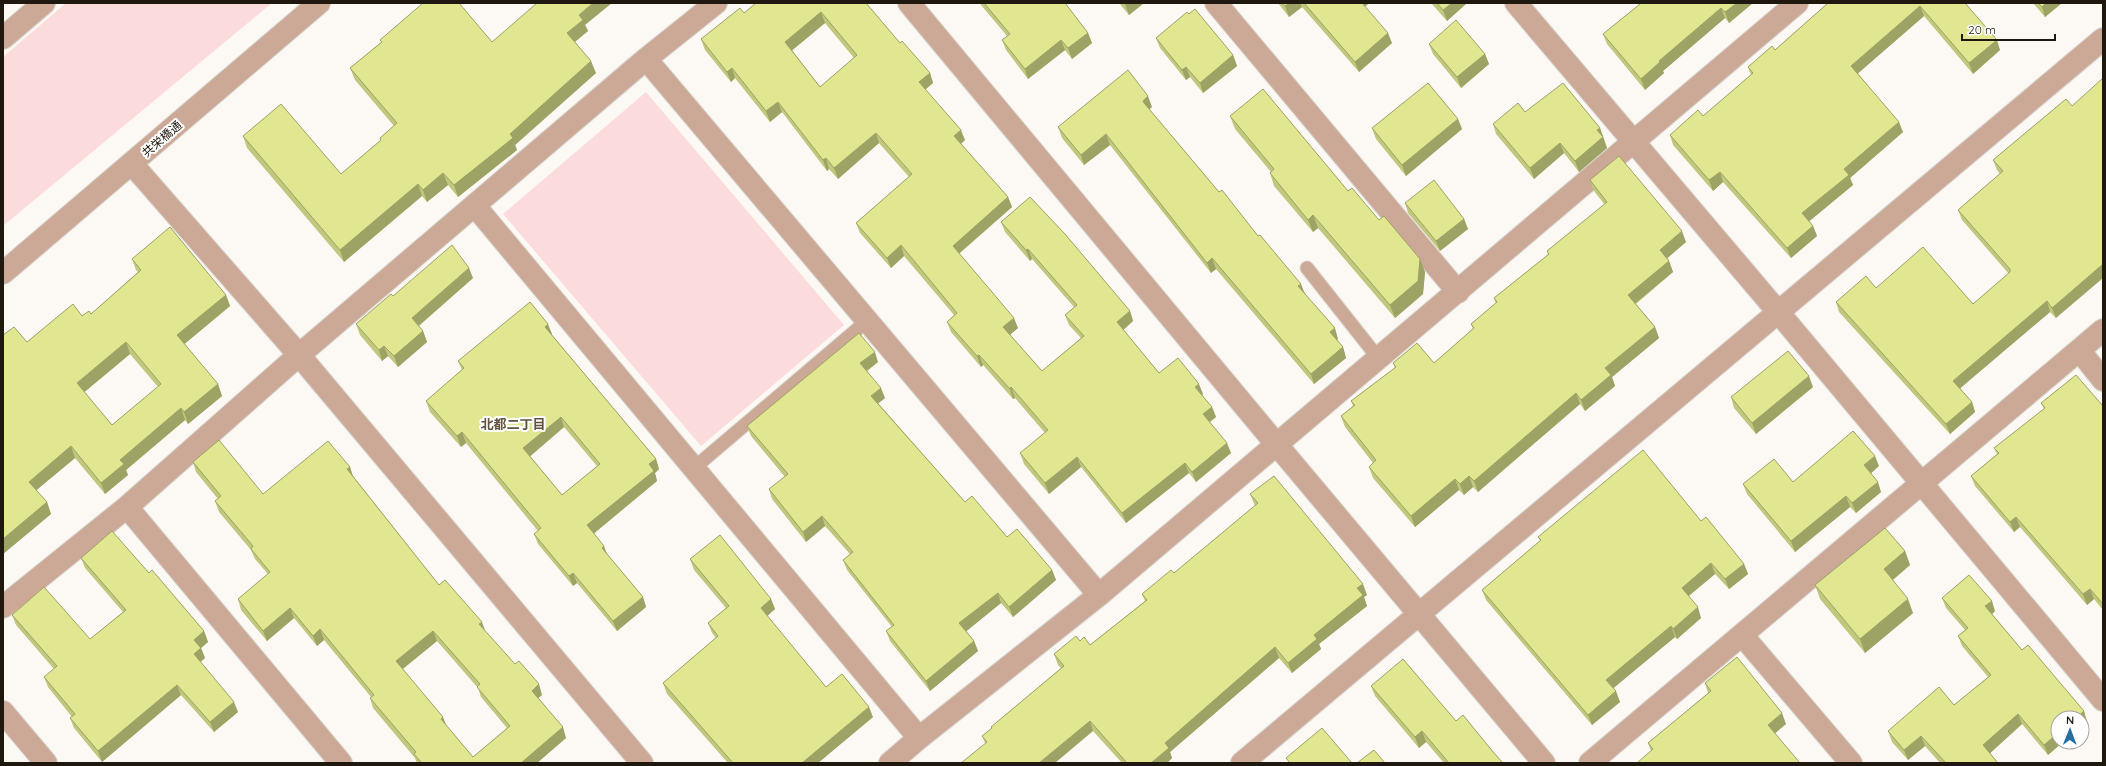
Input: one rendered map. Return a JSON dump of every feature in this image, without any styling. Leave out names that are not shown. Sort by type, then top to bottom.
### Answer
[{"type":"street","points":[[3,38],[44,3]]},
{"type":"street","name":"共栄橋通","points":[[3,273],[319,3]]},
{"type":"street","points":[[3,608],[127,507],[299,355],[646,59],[716,3]]},
{"type":"street","points":[[908,3],[1544,763]]},
{"type":"street","points":[[1216,3],[1458,292]]},
{"type":"street","points":[[1516,3],[1779,313],[2103,700]]},
{"type":"street","points":[[890,763],[919,738],[1099,595],[1277,445],[1633,142],[1788,6]]},
{"type":"street","points":[[1242,763],[1779,313],[2103,38]]},
{"type":"street","points":[[646,59],[1099,595]]},
{"type":"street","points":[[132,164],[299,355],[642,763]]},
{"type":"street","points":[[475,206],[919,738]]},
{"type":"street","points":[[1590,763],[1921,482],[2103,330]]},
{"type":"street","points":[[2079,350],[2103,380]]},
{"type":"street","points":[[127,507],[341,763]]},
{"type":"street","points":[[1742,635],[1851,763]]},
{"type":"street","points":[[3,712],[46,763]]},
{"type":"lane","points":[[1307,268],[1379,359]]},
{"type":"lane","points":[[694,468],[867,321]]},
{"type":"shaded area","points":[[66,3],[272,3],[3,226],[3,57]]},
{"type":"shaded area","points":[[646,92],[844,325],[701,446],[503,214]]},
{"type":"building","points":[[423,3],[459,3],[492,42],[537,3],[593,3],[579,15],[583,20],[567,33],[591,61],[510,134],[513,138],[454,185],[443,173],[423,190],[418,184],[340,250],[243,136],[281,104],[341,174],[381,140],[380,138],[397,123],[350,68],[382,42],[380,40]]},
{"type":"building","points":[[756,3],[866,3],[900,43],[902,41],[930,73],[919,82],[961,130],[954,136],[1008,197],[953,246],[1014,318],[1003,327],[1042,371],[1084,336],[1065,315],[1077,305],[1028,249],[1026,250],[1001,222],[1030,197],[1065,234],[1130,311],[1117,322],[1159,373],[1178,358],[1199,384],[1195,387],[1212,407],[1203,414],[1227,443],[1192,472],[1185,463],[1122,513],[1077,457],[1045,483],[1020,453],[1048,430],[1011,387],[1010,389],[979,355],[977,356],[947,322],[957,313],[901,245],[887,258],[856,223],[912,174],[876,133],[834,168],[826,158],[823,160],[778,102],[766,111],[732,68],[727,72],[701,39],[740,8],[744,13]],"holes":[[[821,12],[857,55],[820,87],[785,42]]]},
{"type":"building","points":[[984,3],[1065,3],[1088,33],[1068,48],[1061,40],[1025,69],[1002,40],[1010,34]]},
{"type":"building","points":[[1282,3],[1289,3],[1285,6]]},
{"type":"building","points":[[1304,3],[1362,3],[1388,33],[1355,62]]},
{"type":"building","points":[[1437,3],[1452,3],[1443,10]]},
{"type":"building","points":[[1639,3],[1737,3],[1725,12],[1721,8],[1659,61],[1660,62],[1641,79],[1603,34],[1640,4]]},
{"type":"building","points":[[1828,3],[1965,3],[1997,40],[1969,63],[1920,6],[1851,66],[1899,122],[1844,169],[1849,175],[1802,213],[1813,226],[1787,248],[1720,172],[1709,180],[1670,135],[1698,110],[1703,116],[1753,73],[1748,67],[1772,46],[1775,50]]},
{"type":"building","points":[[2038,3],[2046,3],[2042,7]]},
{"type":"building","points":[[1195,9],[1233,55],[1200,83],[1186,67],[1182,70],[1156,38],[1187,12],[1189,14]]},
{"type":"building","points":[[1456,20],[1485,54],[1457,77],[1429,44]]},
{"type":"building","points":[[1128,70],[1148,96],[1143,101],[1144,103],[1219,192],[1222,190],[1258,236],[1260,235],[1301,284],[1298,286],[1335,328],[1330,332],[1343,347],[1311,374],[1212,258],[1207,263],[1106,134],[1081,155],[1058,127]]},
{"type":"building","points":[[2103,78],[2103,264],[2052,308],[2047,301],[1953,381],[1972,402],[1946,424],[1836,302],[1866,276],[1876,288],[1923,247],[1973,304],[2010,272],[2010,269],[1958,210],[2003,171],[1993,160],[2066,99],[2072,106]]},
{"type":"building","points":[[1428,83],[1458,119],[1402,165],[1372,128]]},
{"type":"building","points":[[1563,83],[1600,128],[1597,130],[1603,137],[1575,161],[1560,143],[1530,168],[1493,124],[1518,103],[1525,112]]},
{"type":"building","points":[[1263,89],[1348,191],[1352,188],[1379,220],[1384,216],[1420,259],[1418,281],[1390,305],[1313,215],[1308,220],[1270,173],[1274,169],[1230,116]]},
{"type":"building","points":[[1619,156],[1682,231],[1660,250],[1669,261],[1628,295],[1655,327],[1605,368],[1611,375],[1581,400],[1576,393],[1474,481],[1469,476],[1460,484],[1455,479],[1411,516],[1369,467],[1376,460],[1341,416],[1355,405],[1351,401],[1396,367],[1393,363],[1417,343],[1434,363],[1474,328],[1471,324],[1497,302],[1494,298],[1549,254],[1547,251],[1607,202],[1590,180]]},
{"type":"building","points":[[1434,180],[1464,219],[1436,241],[1405,203]]},
{"type":"building","points":[[170,227],[226,295],[177,335],[218,384],[184,412],[181,408],[120,460],[124,464],[101,483],[71,446],[29,482],[47,502],[3,539],[3,335],[14,327],[27,342],[73,304],[82,316],[89,311],[91,314],[141,270],[132,259]],"holes":[[[126,342],[161,384],[112,425],[77,383]]]},
{"type":"building","points":[[452,245],[469,268],[412,318],[423,331],[394,356],[384,346],[379,350],[356,324],[391,294],[393,296]]},
{"type":"building","points":[[530,302],[548,324],[545,327],[656,459],[649,464],[654,471],[587,525],[604,546],[602,548],[643,597],[613,621],[573,573],[569,576],[534,534],[541,528],[462,432],[457,436],[426,401],[464,368],[458,361]],"holes":[[[561,417],[600,464],[562,495],[523,448]]]},
{"type":"building","points":[[859,333],[875,352],[860,363],[881,388],[871,396],[965,502],[972,496],[1007,537],[1017,529],[1052,570],[1009,607],[998,593],[959,623],[974,641],[926,681],[886,631],[894,625],[843,560],[853,552],[822,516],[803,532],[769,489],[788,474],[747,426]]},
{"type":"building","points":[[1788,351],[1809,376],[1752,423],[1731,397]]},
{"type":"building","points":[[2076,375],[2103,406],[2103,604],[2090,589],[2083,594],[2016,517],[2010,522],[1971,476],[1999,453],[1994,448],[2045,408],[2041,403]]},
{"type":"building","points":[[1853,431],[1875,456],[1864,465],[1878,482],[1852,503],[1846,496],[1791,541],[1743,484],[1774,459],[1793,482]]},
{"type":"building","points":[[219,440],[263,494],[328,441],[350,467],[347,469],[439,585],[445,580],[482,622],[479,624],[515,664],[519,661],[539,684],[532,691],[563,727],[521,763],[422,763],[414,754],[416,752],[370,698],[374,695],[320,629],[313,636],[290,608],[263,631],[238,599],[270,572],[251,549],[253,546],[215,501],[221,496],[193,462]],"holes":[[[433,631],[480,684],[477,687],[510,726],[473,757],[441,719],[443,717],[396,661]]]},
{"type":"building","points":[[1643,450],[1701,521],[1706,517],[1744,564],[1725,579],[1711,563],[1682,588],[1698,607],[1673,629],[1671,626],[1606,680],[1616,691],[1588,715],[1482,590],[1541,540],[1538,537]]},
{"type":"building","points":[[1274,476],[1363,584],[1357,588],[1363,595],[1314,635],[1317,639],[1288,663],[1275,647],[1165,743],[1169,748],[1151,763],[1127,763],[1090,721],[1039,763],[961,763],[987,742],[982,736],[992,728],[991,727],[1064,666],[1054,654],[1076,636],[1080,641],[1084,637],[1090,645],[1147,600],[1142,594],[1171,570],[1174,573],[1258,503],[1250,494]]},
{"type":"building","points":[[1885,528],[1905,551],[1884,569],[1908,599],[1860,639],[1815,585]]},
{"type":"building","points":[[112,531],[149,573],[152,570],[204,631],[194,640],[201,648],[194,654],[234,702],[210,722],[177,685],[98,751],[70,718],[75,714],[44,677],[57,666],[12,615],[44,587],[90,639],[126,610],[81,558]]},
{"type":"building","points":[[720,535],[771,599],[761,608],[826,687],[842,674],[869,707],[802,763],[733,763],[663,683],[718,636],[708,623],[729,606],[690,559]]},
{"type":"building","points":[[1969,575],[1992,601],[1985,606],[2022,650],[2028,645],[2083,710],[2050,710],[2050,740],[2044,745],[2018,714],[1983,745],[1998,763],[1946,763],[1921,736],[1904,750],[1888,731],[1939,687],[1954,705],[1991,675],[1958,636],[1968,628],[1942,598]]},
{"type":"building","points":[[1737,657],[1782,713],[1768,725],[1800,763],[1637,763],[1653,749],[1648,743],[1711,691],[1705,683]]},
{"type":"building","points":[[1403,659],[1456,721],[1463,715],[1503,763],[1449,763],[1422,731],[1415,737],[1371,686]]},
{"type":"building","points":[[1322,728],[1352,763],[1290,763],[1286,758]]},
{"type":"building","points":[[1374,750],[1385,763],[1357,763]]},
{"type":"district","name":"北都二丁目","points":[[513,424]]}]
